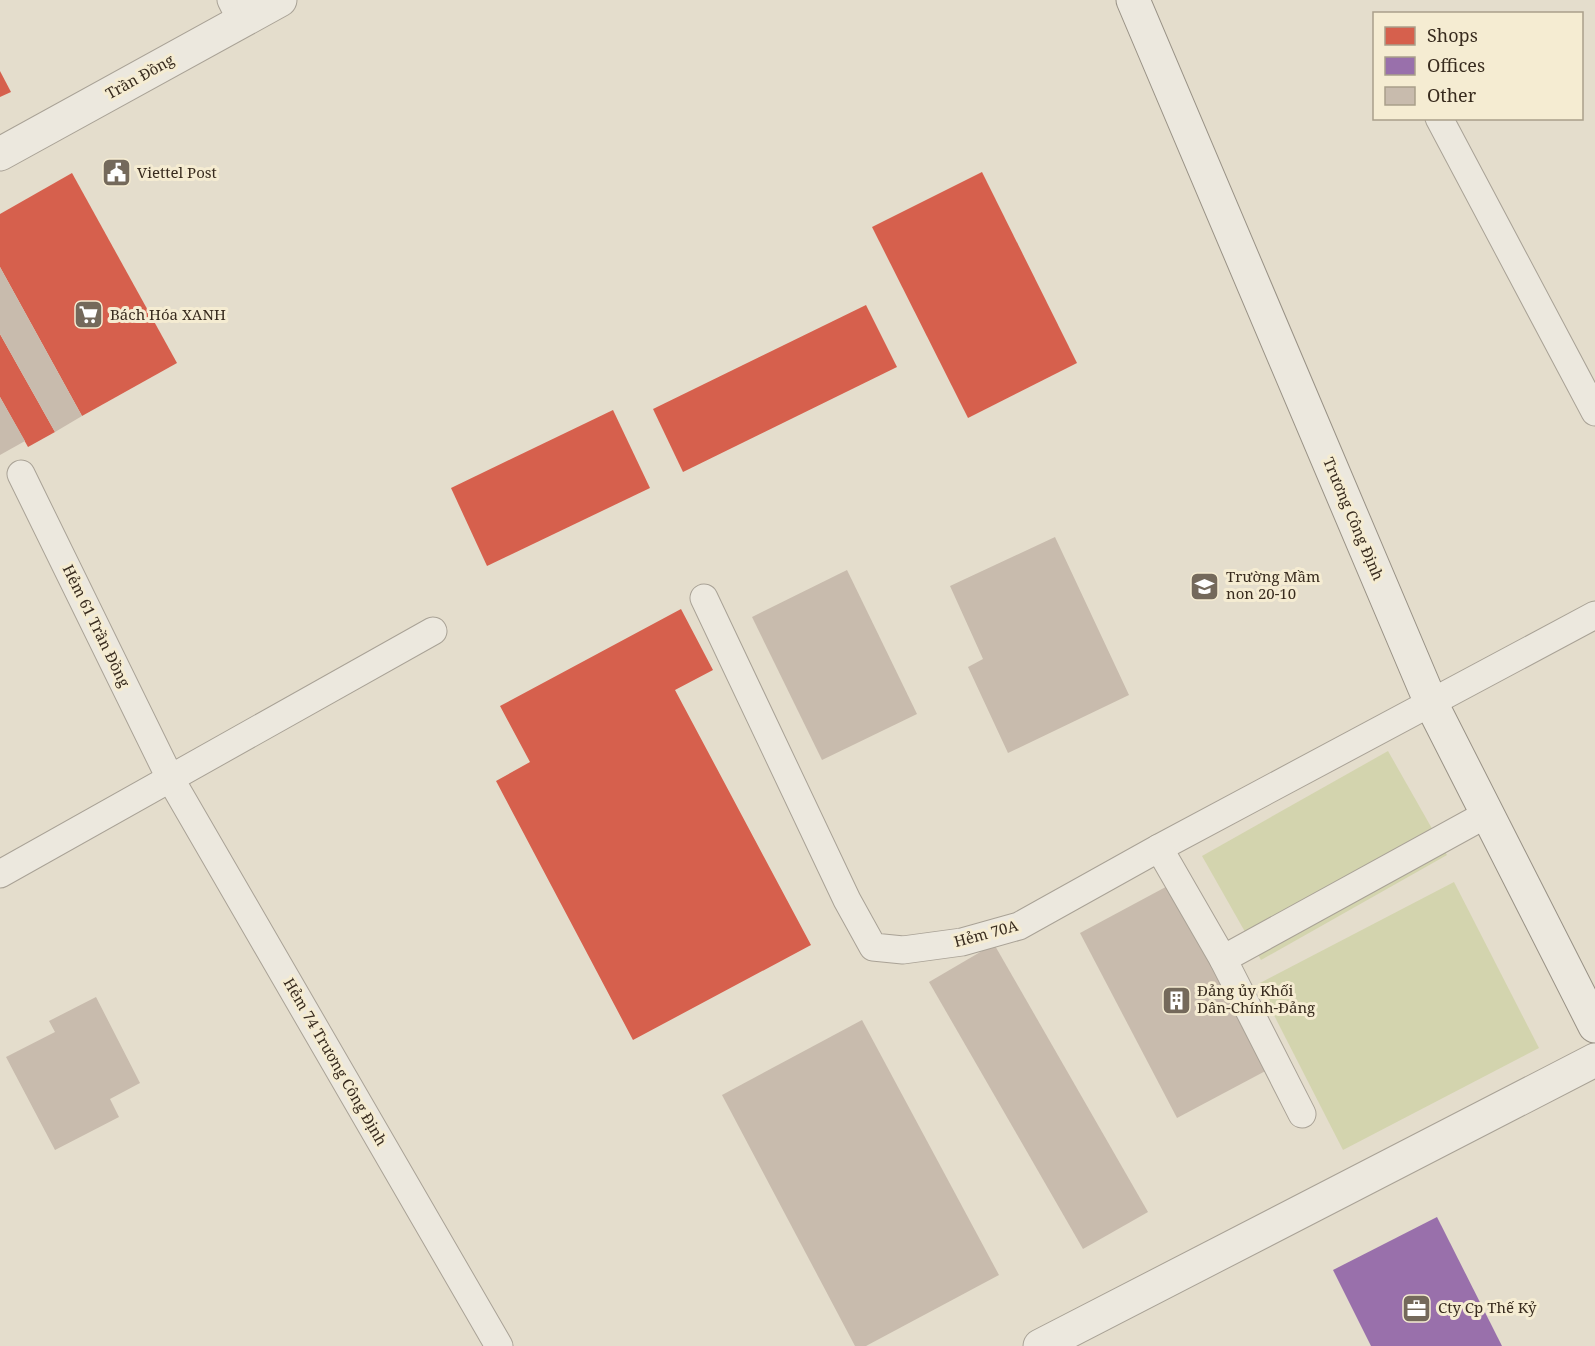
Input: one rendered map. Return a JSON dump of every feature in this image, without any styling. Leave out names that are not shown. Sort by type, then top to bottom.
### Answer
[{"type":"main road","name":"Trần Đồng","points":[[0,154],[237,11],[280,0]]},
{"type":"main road","name":"Trương Công Định","points":[[1133,0],[1431,703],[1595,1026]]},
{"type":"main road","points":[[1040,1346],[1595,1060]]},
{"type":"lane","points":[[1440,120],[1595,412]]},
{"type":"lane","name":"Hẻm 61 Trần Đồng","points":[[21,474],[170,778]]},
{"type":"lane","name":"Hẻm 70A","points":[[704,598],[847,900],[873,947],[903,950],[962,942],[1019,926],[1159,848],[1595,615]]},
{"type":"lane","points":[[0,874],[433,631]]},
{"type":"lane","name":"Hẻm 74 Trương Công Định","points":[[170,778],[500,1346]]},
{"type":"lane","points":[[1223,959],[1486,814]]},
{"type":"lane","points":[[1159,848],[1223,959],[1302,1114]]},
{"type":"green space","points":[[1388,751],[1447,855],[1261,960],[1202,856]]},
{"type":"green space","points":[[1454,882],[1539,1048],[1343,1150],[1258,984]]},
{"type":"building: Shops","points":[[0,71],[11,92],[0,97]]},
{"type":"building: Shops","points":[[982,172],[1077,363],[968,418],[872,227]]},
{"type":"building: Shops","name":"Bách Hóa XANH","points":[[72,173],[177,363],[82,416],[0,267],[0,214]]},
{"type":"building: Shops","points":[[866,305],[897,367],[683,472],[653,409]]},
{"type":"building: Shops","points":[[0,334],[55,432],[28,447],[0,397]]},
{"type":"building: Shops","points":[[613,410],[650,488],[487,566],[451,488]]},
{"type":"building: Shops","points":[[681,609],[713,670],[675,690],[811,945],[633,1040],[496,781],[530,762],[500,706]]},
{"type":"building: Offices","name":"Cty Cp Thế Kỷ","points":[[1437,1217],[1502,1346],[1371,1346],[1333,1270]]},
{"type":"building: Other","points":[[0,267],[82,416],[55,432],[0,334]]},
{"type":"building: Other","points":[[0,397],[25,441],[0,455]]},
{"type":"building: Other","points":[[1055,537],[1129,695],[1008,753],[968,667],[983,659],[950,586]]},
{"type":"building: Other","points":[[847,570],[917,714],[822,760],[752,617]]},
{"type":"building: Other","name":"Đảng ủy Khối Dân-Chính-Đảng","points":[[1175,882],[1273,1067],[1177,1118],[1080,933]]},
{"type":"building: Other","points":[[994,944],[1148,1212],[1083,1249],[929,982]]},
{"type":"building: Other","points":[[96,997],[140,1083],[110,1099],[119,1117],[55,1150],[6,1057],[55,1032],[49,1021]]},
{"type":"building: Other","points":[[862,1020],[999,1275],[866,1346],[855,1346],[722,1095]]},
{"type":"place","name":"Viettel Post","points":[[116,173]]},
{"type":"place","name":"Bách Hóa XANH","points":[[89,315]]},
{"type":"place","name":"Trường Mầm non 20-10","points":[[1205,586]]},
{"type":"place","name":"Đảng ủy Khối Dân-Chính-Đảng","points":[[1176,1000]]},
{"type":"place","name":"Cty Cp Thế Kỷ","points":[[1417,1308]]}]
